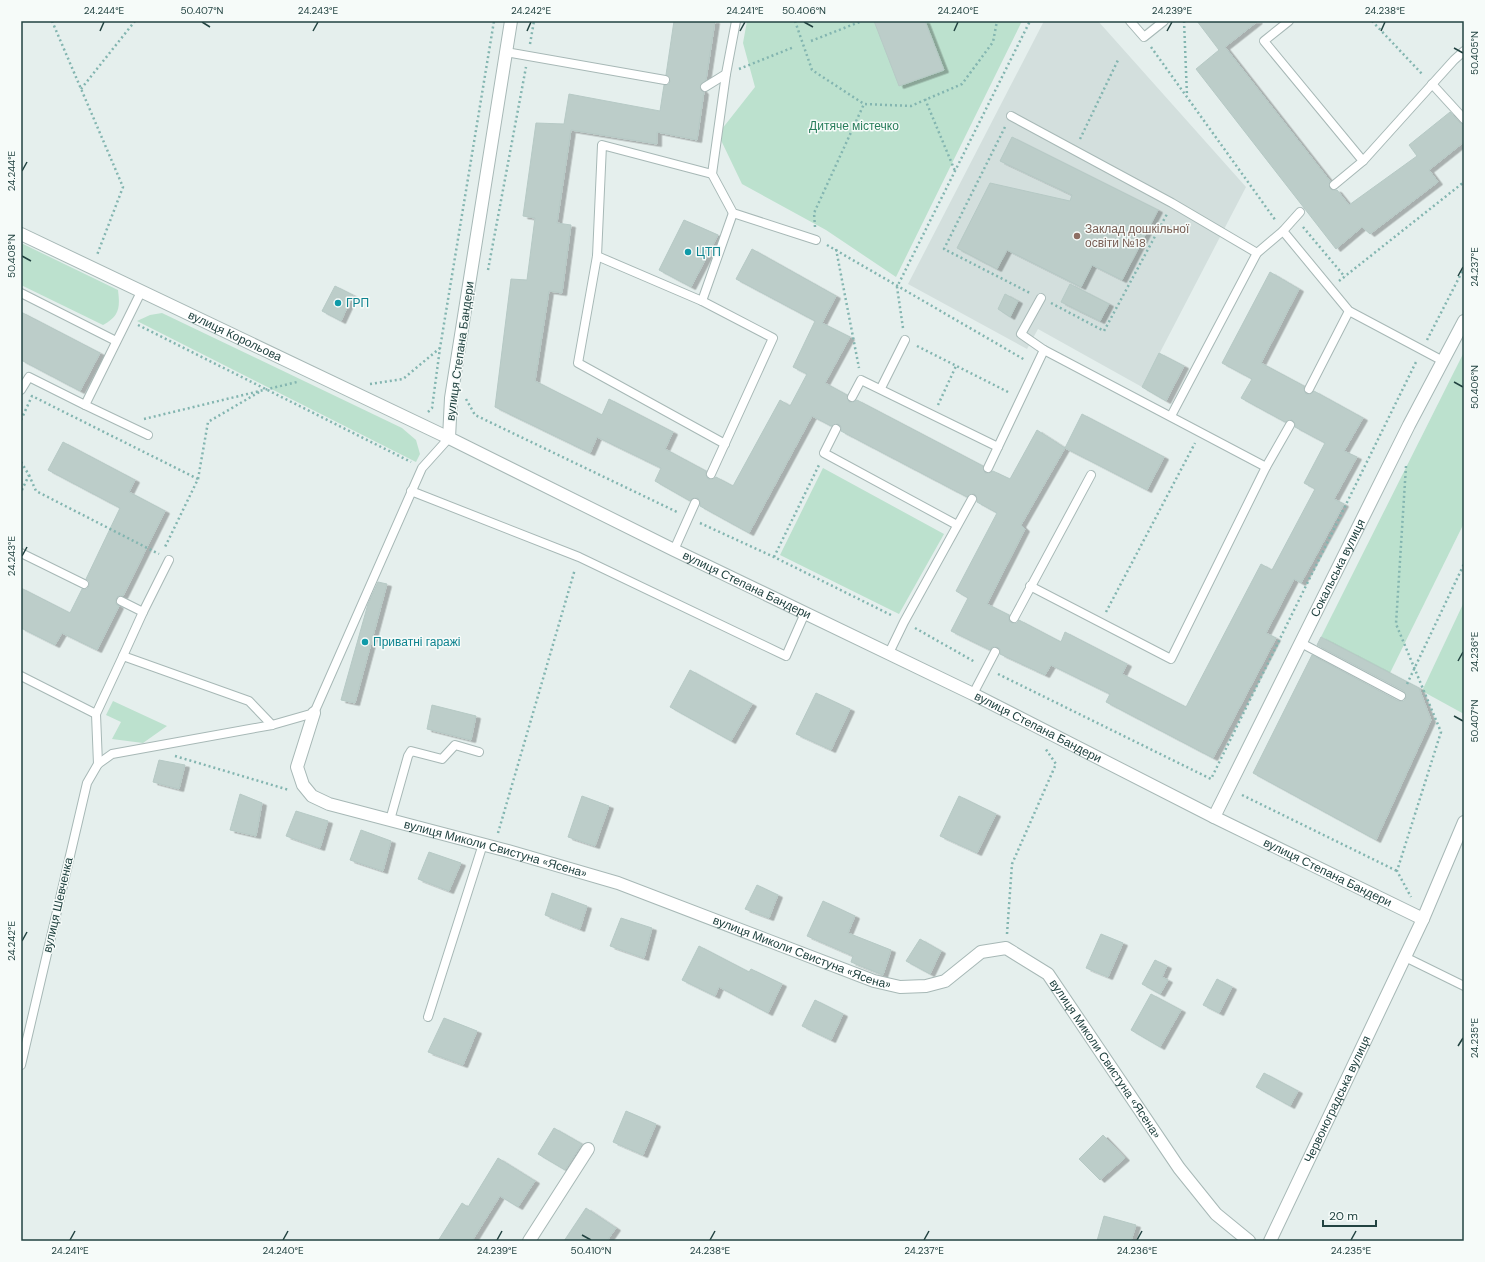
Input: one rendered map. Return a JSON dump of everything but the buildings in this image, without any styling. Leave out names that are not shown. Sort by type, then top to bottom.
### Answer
[{"type":"street","name":"вулиця Степана Бандери","points":[[511,21],[451,398],[449,438],[674,550],[973,694],[1214,816],[1423,919]]},
{"type":"street","name":"вулиця Корольова","points":[[21,234],[449,438]]},
{"type":"street","name":"Сокальська вулиця","points":[[1214,816],[1409,425],[1464,321]]},
{"type":"street","points":[[312,796],[303,784],[297,767],[314,713]]},
{"type":"street","name":"вулиця Миколи Свистуна «Ясена»","points":[[312,796],[329,804],[489,846],[618,883],[874,980],[900,987],[926,986],[945,981],[981,952],[1006,948],[1048,974],[1179,1168],[1216,1214],[1249,1241]]},
{"type":"street","name":"Червоноградська вулиця","points":[[1270,1241],[1423,919],[1464,822]]},
{"type":"street","points":[[529,1241],[588,1149]]},
{"type":"lane","points":[[736,21],[726,74],[712,174],[733,213],[816,240]]},
{"type":"lane","points":[[1130,21],[1144,37],[1164,21]]},
{"type":"lane","points":[[1289,21],[1264,41],[1363,161]]},
{"type":"lane","points":[[1334,185],[1363,161],[1432,84],[1464,51]]},
{"type":"lane","points":[[506,52],[665,80]]},
{"type":"lane","points":[[705,87],[726,74]]},
{"type":"lane","points":[[1432,84],[1464,119]]},
{"type":"lane","points":[[1011,116],[1172,203],[1258,253]]},
{"type":"lane","points":[[712,174],[602,145],[597,256],[578,363],[725,444]]},
{"type":"lane","points":[[702,301],[733,213]]},
{"type":"lane","points":[[1171,416],[1258,253],[1283,231],[1297,215]]},
{"type":"lane","points":[[1283,231],[1349,311],[1443,361]]},
{"type":"lane","points":[[597,256],[702,301],[773,338],[711,474]]},
{"type":"lane","points":[[85,404],[141,292]]},
{"type":"lane","points":[[21,293],[116,341]]},
{"type":"lane","points":[[1041,298],[1021,334],[1044,350],[1266,467]]},
{"type":"lane","points":[[1309,389],[1349,311]]},
{"type":"lane","points":[[881,388],[905,340]]},
{"type":"lane","points":[[988,468],[1044,350]]},
{"type":"lane","points":[[21,390],[29,377],[148,435]]},
{"type":"lane","points":[[852,397],[861,380],[881,388],[998,447]]},
{"type":"lane","points":[[1030,586],[1171,659],[1266,467],[1290,425]]},
{"type":"lane","points":[[836,429],[824,453],[957,525]]},
{"type":"lane","points":[[123,656],[249,701],[272,725],[314,713],[422,468],[449,438]]},
{"type":"lane","points":[[1014,618],[1091,475]]},
{"type":"lane","points":[[411,492],[579,557],[786,656],[805,613]]},
{"type":"lane","points":[[889,653],[904,622],[972,499]]},
{"type":"lane","points":[[674,550],[695,503]]},
{"type":"lane","points":[[21,553],[84,584]]},
{"type":"lane","points":[[98,764],[96,714],[143,612],[169,560]]},
{"type":"lane","points":[[121,601],[143,612]]},
{"type":"lane","points":[[1301,642],[1401,696]]},
{"type":"lane","points":[[973,694],[985,668],[995,652]]},
{"type":"lane","points":[[21,676],[96,714]]},
{"type":"lane","name":"вулиця Шевченка","points":[[21,1065],[87,783],[98,764],[112,754],[272,725]]},
{"type":"lane","points":[[390,820],[408,756],[411,751],[442,759],[455,745],[479,752]]},
{"type":"lane","points":[[428,1017],[489,846]]},
{"type":"lane","points":[[1404,957],[1464,986]]},
{"type":"path","points":[[52,21],[123,187],[92,269]]},
{"type":"path","points":[[81,89],[135,21]]},
{"type":"path","points":[[426,414],[432,408],[440,348],[494,21]]},
{"type":"path","points":[[488,273],[534,21]]},
{"type":"path","points":[[795,21],[812,70],[864,104],[911,106],[962,84],[993,42],[997,21]]},
{"type":"path","points":[[812,41],[862,21]]},
{"type":"path","points":[[1021,398],[905,340],[896,286],[1030,21]]},
{"type":"path","points":[[1184,21],[1187,98]]},
{"type":"path","points":[[1372,21],[1432,84]]},
{"type":"path","points":[[1144,37],[1283,231]]},
{"type":"path","points":[[726,74],[794,47]]},
{"type":"path","points":[[1075,150],[1119,58]]},
{"type":"path","points":[[926,100],[955,171]]},
{"type":"path","points":[[864,104],[814,213],[816,240],[836,249],[896,286],[1036,366]]},
{"type":"path","points":[[1011,116],[944,249],[1104,331],[1172,203]]},
{"type":"path","points":[[1330,288],[1464,182]]},
{"type":"path","points":[[1297,215],[1345,277]]},
{"type":"path","points":[[836,249],[861,380]]},
{"type":"path","points":[[1211,780],[1422,350],[1464,268]]},
{"type":"path","points":[[127,320],[422,468]]},
{"type":"path","points":[[368,384],[404,379],[440,348]]},
{"type":"path","points":[[933,414],[956,366]]},
{"type":"path","points":[[125,424],[265,389],[320,377]]},
{"type":"path","points":[[161,555],[198,479],[208,422],[265,389]]},
{"type":"path","points":[[21,420],[32,396],[198,479]]},
{"type":"path","points":[[464,396],[475,415],[774,557],[904,622],[985,668],[1397,872],[1423,919]]},
{"type":"path","points":[[1101,623],[1200,432]]},
{"type":"path","points":[[774,557],[824,453]]},
{"type":"path","points":[[21,462],[29,475],[36,492],[169,560]]},
{"type":"path","points":[[1397,872],[1441,732],[1396,624],[1406,465]]},
{"type":"path","points":[[21,492],[29,475]]},
{"type":"path","points":[[489,846],[503,810],[579,557]]},
{"type":"path","points":[[1401,696],[1464,564]]},
{"type":"path","points":[[1006,948],[1012,864],[1056,764],[1044,746]]},
{"type":"path","points":[[173,756],[312,796]]},
{"type":"shaded area","name":"Заклад дошкільної освіти №18","points":[[1044,21],[1098,21],[1246,187],[1142,387],[1038,329],[1027,349],[908,284]]},
{"type":"green space","name":"Дитяче містечко","points":[[747,21],[1022,21],[896,277],[826,230],[742,184],[718,134],[755,87],[743,43]]},
{"type":"green space","points":[[21,243],[118,290],[119,306],[113,318],[103,325],[21,285]]},
{"type":"green space","points":[[162,313],[402,428],[416,440],[420,454],[416,462],[137,321],[150,315]]},
{"type":"green space","points":[[1464,352],[1464,523],[1390,673],[1321,637]]},
{"type":"green space","points":[[823,468],[944,534],[899,614],[780,555]]},
{"type":"green space","points":[[1464,602],[1464,714],[1422,691]]},
{"type":"green space","points":[[113,701],[167,726],[143,743],[112,739],[121,722],[106,715]]},
{"type":"place","name":"Заклад дошкільної освіти №18","points":[[1077,236]]},
{"type":"place","name":"ЦТП","points":[[688,252]]},
{"type":"place","name":"ГРП","points":[[338,303]]},
{"type":"place","name":"Приватні гаражі","points":[[365,642]]}]
